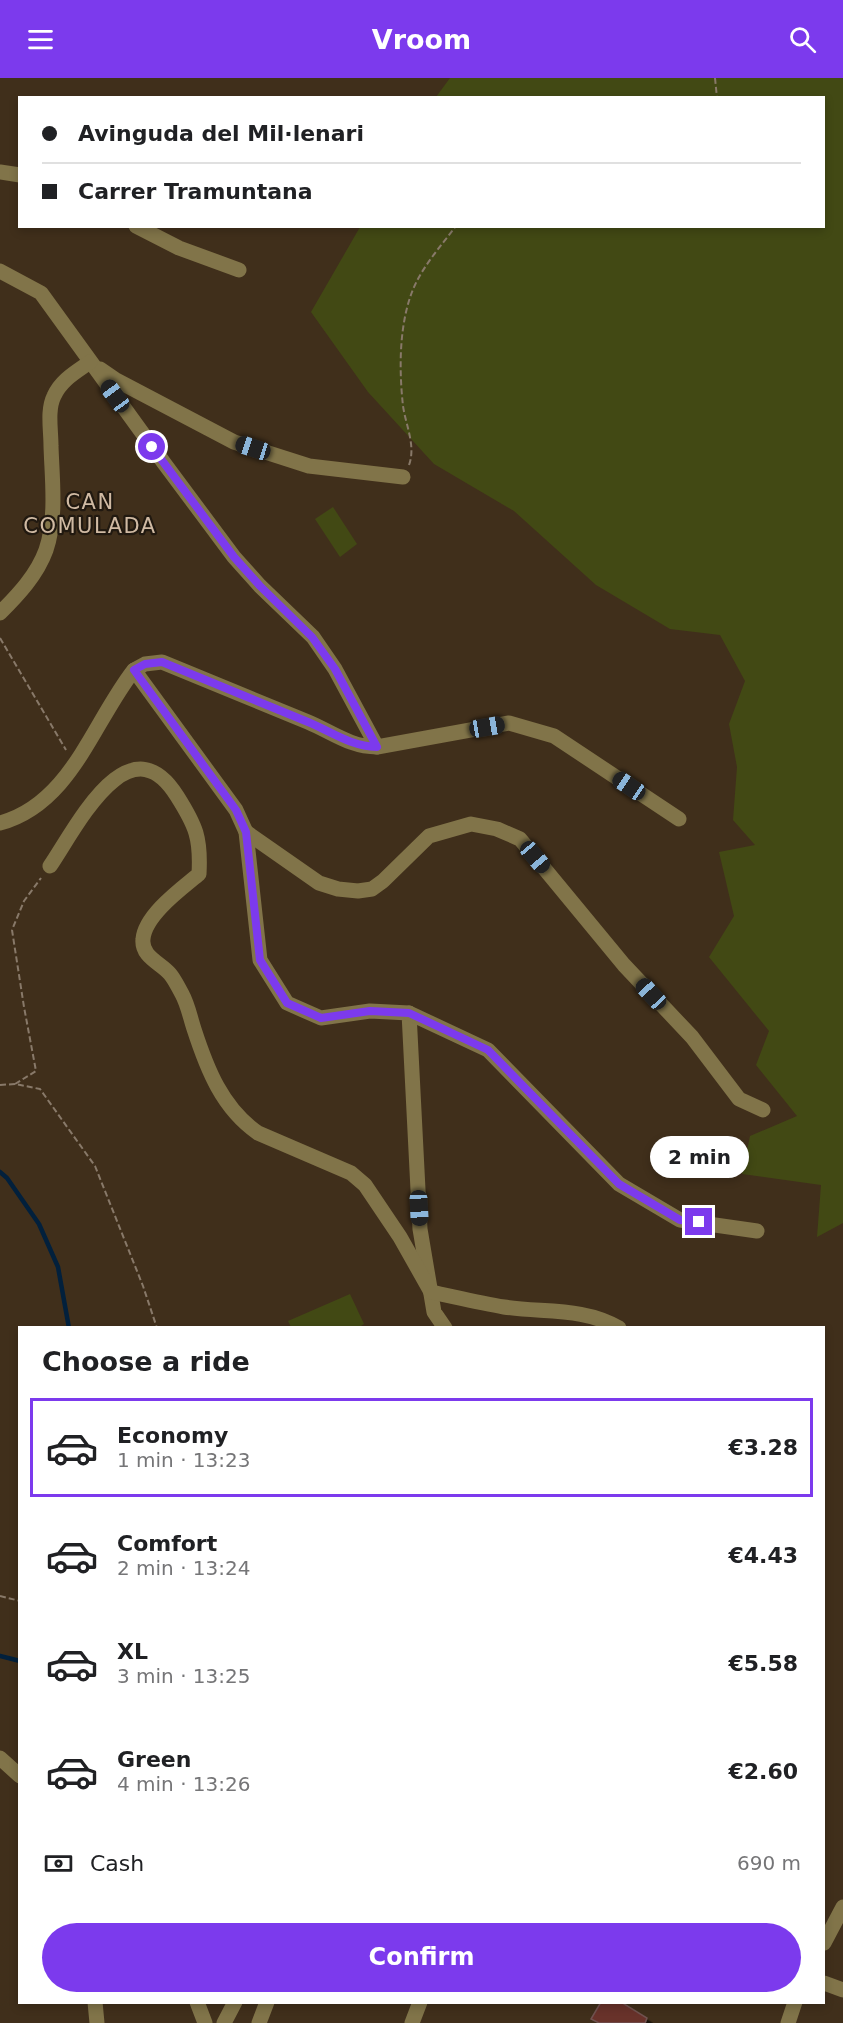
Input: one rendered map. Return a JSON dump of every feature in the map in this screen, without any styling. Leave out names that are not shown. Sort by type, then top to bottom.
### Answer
[{"type":"street","points":[[0,172],[18,175]]},
{"type":"street","points":[[140,228],[179,248],[238,270]]},
{"type":"street","points":[[0,271],[41,292],[90,363],[234,557],[312,637],[335,669],[377,747]]},
{"type":"street","points":[[90,363],[116,380],[234,442],[309,466],[404,477]]},
{"type":"street","points":[[0,613],[15,599],[32,577],[46,550],[53,493],[50,416],[52,399],[69,377],[90,363]]},
{"type":"street","points":[[0,823],[24,814],[43,801],[75,766],[117,691],[134,670],[145,664],[162,662],[320,727],[347,742],[362,747],[377,747],[509,723],[554,735],[679,819]]},
{"type":"street","points":[[134,670],[236,810],[246,832],[260,960],[287,1003],[321,1018],[370,1011],[409,1013],[488,1050],[619,1184],[680,1220],[757,1231]]},
{"type":"street","points":[[50,866],[106,786],[130,769],[150,769],[165,779],[195,827],[201,850],[199,874],[172,897],[147,924],[142,941],[149,957],[169,972],[176,984],[185,1001],[202,1054],[217,1087],[230,1106],[245,1124],[258,1133],[351,1173],[366,1185],[400,1237],[431,1292],[506,1308],[550,1310],[603,1319],[615,1326]]},
{"type":"street","points":[[246,832],[319,883],[338,889],[358,891],[372,889],[383,881],[429,836],[471,824],[497,829],[520,838],[624,965],[692,1037],[739,1100],[763,1110]]},
{"type":"street","points":[[409,1013],[420,1229],[434,1312],[444,1326]]},
{"type":"street","points":[[0,1758],[18,1774]]},
{"type":"street","points":[[825,1941],[843,1906]]},
{"type":"street","points":[[825,1983],[843,1990]]},
{"type":"street","points":[[95,2004],[97,2023]]},
{"type":"street","points":[[198,2004],[205,2023]]},
{"type":"street","points":[[224,2023],[234,2004]]},
{"type":"street","points":[[259,2023],[266,2004]]},
{"type":"street","points":[[412,2023],[419,2004]]},
{"type":"street","points":[[788,2023],[794,2004]]},
{"type":"path","points":[[716,78],[717,96]]},
{"type":"path","points":[[404,477],[413,453],[401,386],[405,316],[413,290],[425,268],[455,228]]},
{"type":"path","points":[[0,639],[75,766]]},
{"type":"path","points":[[15,1084],[36,1071],[12,930],[24,901],[50,866]]},
{"type":"path","points":[[0,1085],[15,1084],[40,1089],[95,1166],[143,1286],[156,1326]]},
{"type":"path","points":[[0,1596],[18,1600]]},
{"type":"green space","points":[[450,78],[843,78],[843,1223],[817,1237],[821,1185],[742,1174],[750,1136],[797,1116],[756,1065],[769,1031],[709,957],[734,916],[719,852],[755,845],[733,820],[737,767],[729,724],[745,681],[720,635],[670,629],[596,585],[514,511],[434,464],[368,392],[311,312],[359,228],[825,228],[825,96],[437,96]]},
{"type":"green space","points":[[333,507],[357,544],[340,557],[315,519]]},
{"type":"green space","points":[[350,1294],[364,1324],[361,1326],[290,1326],[288,1321]]},
{"type":"building","points":[[600,2004],[624,2004],[647,2018],[645,2023],[599,2023],[591,2019]]},
{"type":"waterway","points":[[0,1172],[7,1178],[39,1224],[58,1267],[69,1326]]},
{"type":"waterway","points":[[0,1656],[18,1660]]},
{"type":"district","name":"CAN COMULADA","points":[[90,514]]},
{"type":"route","points":[[152,447],[234,557],[312,637],[335,669],[377,747],[362,747],[347,742],[320,727],[162,662],[145,664],[134,670],[180,732],[206,772],[236,810],[246,832],[260,960],[287,1003],[321,1018],[370,1011],[409,1013],[488,1050],[619,1184],[680,1220],[699,1222]]}]
